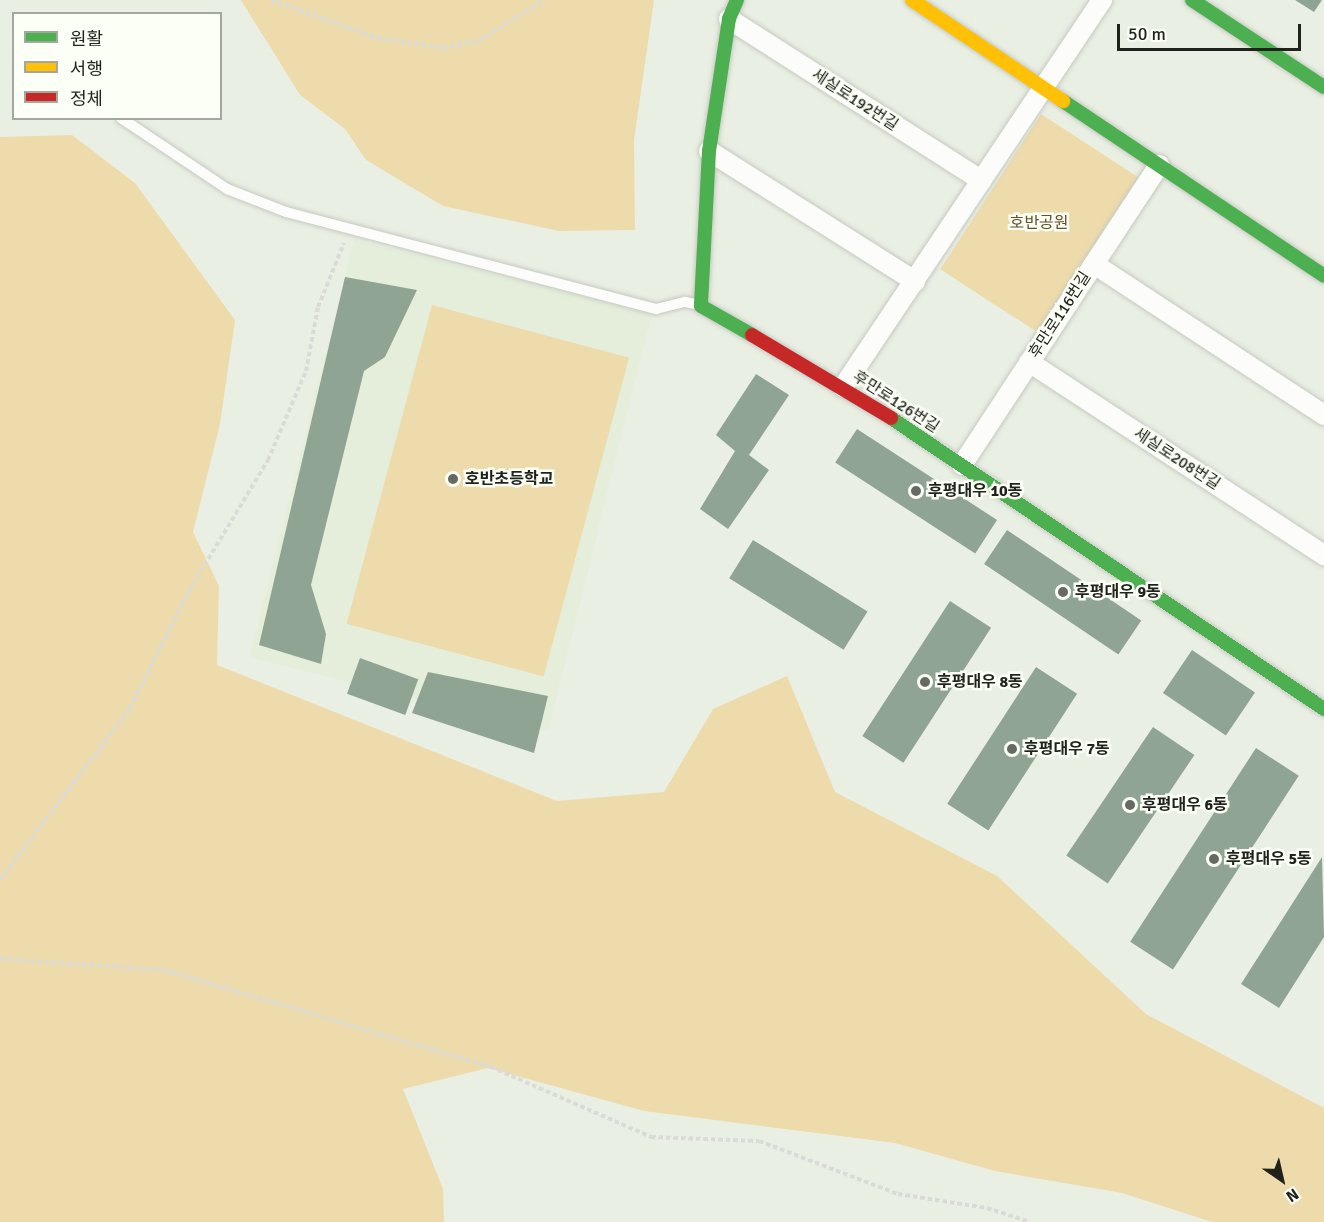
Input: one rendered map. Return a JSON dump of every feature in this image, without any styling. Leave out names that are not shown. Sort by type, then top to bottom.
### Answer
[{"type":"street","points":[[701,306],[709,151],[729,19],[737,0]]},
{"type":"street","points":[[912,0],[1324,276]]},
{"type":"street","points":[[843,387],[1102,0]]},
{"type":"street","points":[[1192,0],[1324,87]]},
{"type":"street","name":"세실로192번길","points":[[729,19],[982,181]]},
{"type":"street","points":[[709,151],[915,281]]},
{"type":"street","name":"후만로116번길","points":[[962,465],[1159,165]]},
{"type":"street","points":[[1094,264],[1324,415]]},
{"type":"street","name":"후만로126번길","points":[[701,306],[843,387],[1323,707]]},
{"type":"street","name":"세실로208번길","points":[[1029,362],[1324,555]]},
{"type":"lane","points":[[124,120],[226,189],[348,231],[656,309],[685,302],[701,306]]},
{"type":"path","points":[[271,0],[378,38],[435,48],[480,40],[545,0]]},
{"type":"path","points":[[0,880],[130,708],[189,591],[268,460],[306,371],[318,307],[348,231]]},
{"type":"path","points":[[0,959],[164,970],[492,1067],[651,1137],[777,1145],[898,1194],[987,1208],[1030,1222]]},
{"type":"shaded area","name":"호반초등학교","points":[[354,240],[652,314],[548,731],[250,657]]},
{"type":"green space","points":[[241,0],[654,0],[634,140],[635,230],[559,231],[443,206],[366,160],[345,129],[300,95]]},
{"type":"green space","name":"호반공원","points":[[1041,114],[1138,177],[1038,332],[940,269]]},
{"type":"green space","points":[[72,135],[135,183],[235,320],[220,424],[193,532],[219,586],[217,665],[557,801],[664,792],[713,709],[787,676],[835,792],[997,876],[1146,1014],[1324,1108],[1324,1222],[1212,1222],[1122,1193],[995,1171],[895,1143],[644,1111],[488,1068],[403,1089],[443,1189],[444,1222],[0,1222],[0,137]]},
{"type":"green space","points":[[432,305],[629,358],[544,677],[347,624]]},
{"type":"building","points":[[1295,0],[1322,0],[1314,12]]},
{"type":"building","points":[[345,277],[417,290],[385,357],[364,371],[311,585],[326,634],[321,664],[259,645]]},
{"type":"building","points":[[756,374],[789,395],[749,455],[769,470],[728,529],[700,509],[735,451],[716,435]]},
{"type":"building","name":"후평대우 10동","points":[[857,429],[997,520],[975,554],[835,463]]},
{"type":"building","name":"후평대우 9동","points":[[1007,530],[1141,621],[1118,655],[984,564]]},
{"type":"building","points":[[753,540],[867,612],[844,650],[729,578]]},
{"type":"building","name":"후평대우 8동","points":[[950,601],[991,628],[903,763],[862,736]]},
{"type":"building","points":[[1192,650],[1255,692],[1226,736],[1163,693]]},
{"type":"building","points":[[360,658],[418,679],[405,715],[347,694]]},
{"type":"building","name":"후평대우 7동","points":[[1036,667],[1077,694],[988,830],[947,804]]},
{"type":"building","points":[[428,672],[548,696],[534,753],[412,713]]},
{"type":"building","name":"후평대우 6동","points":[[1153,727],[1194,755],[1108,883],[1066,856]]},
{"type":"building","name":"후평대우 5동","points":[[1256,748],[1299,776],[1173,970],[1130,942]]},
{"type":"building","points":[[1322,857],[1324,937],[1279,1008],[1241,984]]},
{"type":"traffic: fast","points":[[737,0],[729,19],[709,151],[701,306],[752,335]]},
{"type":"traffic: fast","points":[[1192,0],[1324,87]]},
{"type":"traffic: fast","points":[[1063,101],[1324,276]]},
{"type":"traffic: fast","points":[[891,418],[1324,709]]},
{"type":"traffic: slow","points":[[912,0],[1063,101]]},
{"type":"traffic: jam","points":[[752,335],[891,418]]},
{"type":"place","name":"호반초등학교","points":[[453,479]]},
{"type":"place","name":"후평대우 10동","points":[[916,491]]},
{"type":"place","name":"후평대우 9동","points":[[1063,592]]},
{"type":"place","name":"후평대우 8동","points":[[925,682]]},
{"type":"place","name":"후평대우 7동","points":[[1012,749]]},
{"type":"place","name":"후평대우 6동","points":[[1130,805]]},
{"type":"place","name":"후평대우 5동","points":[[1214,859]]}]
